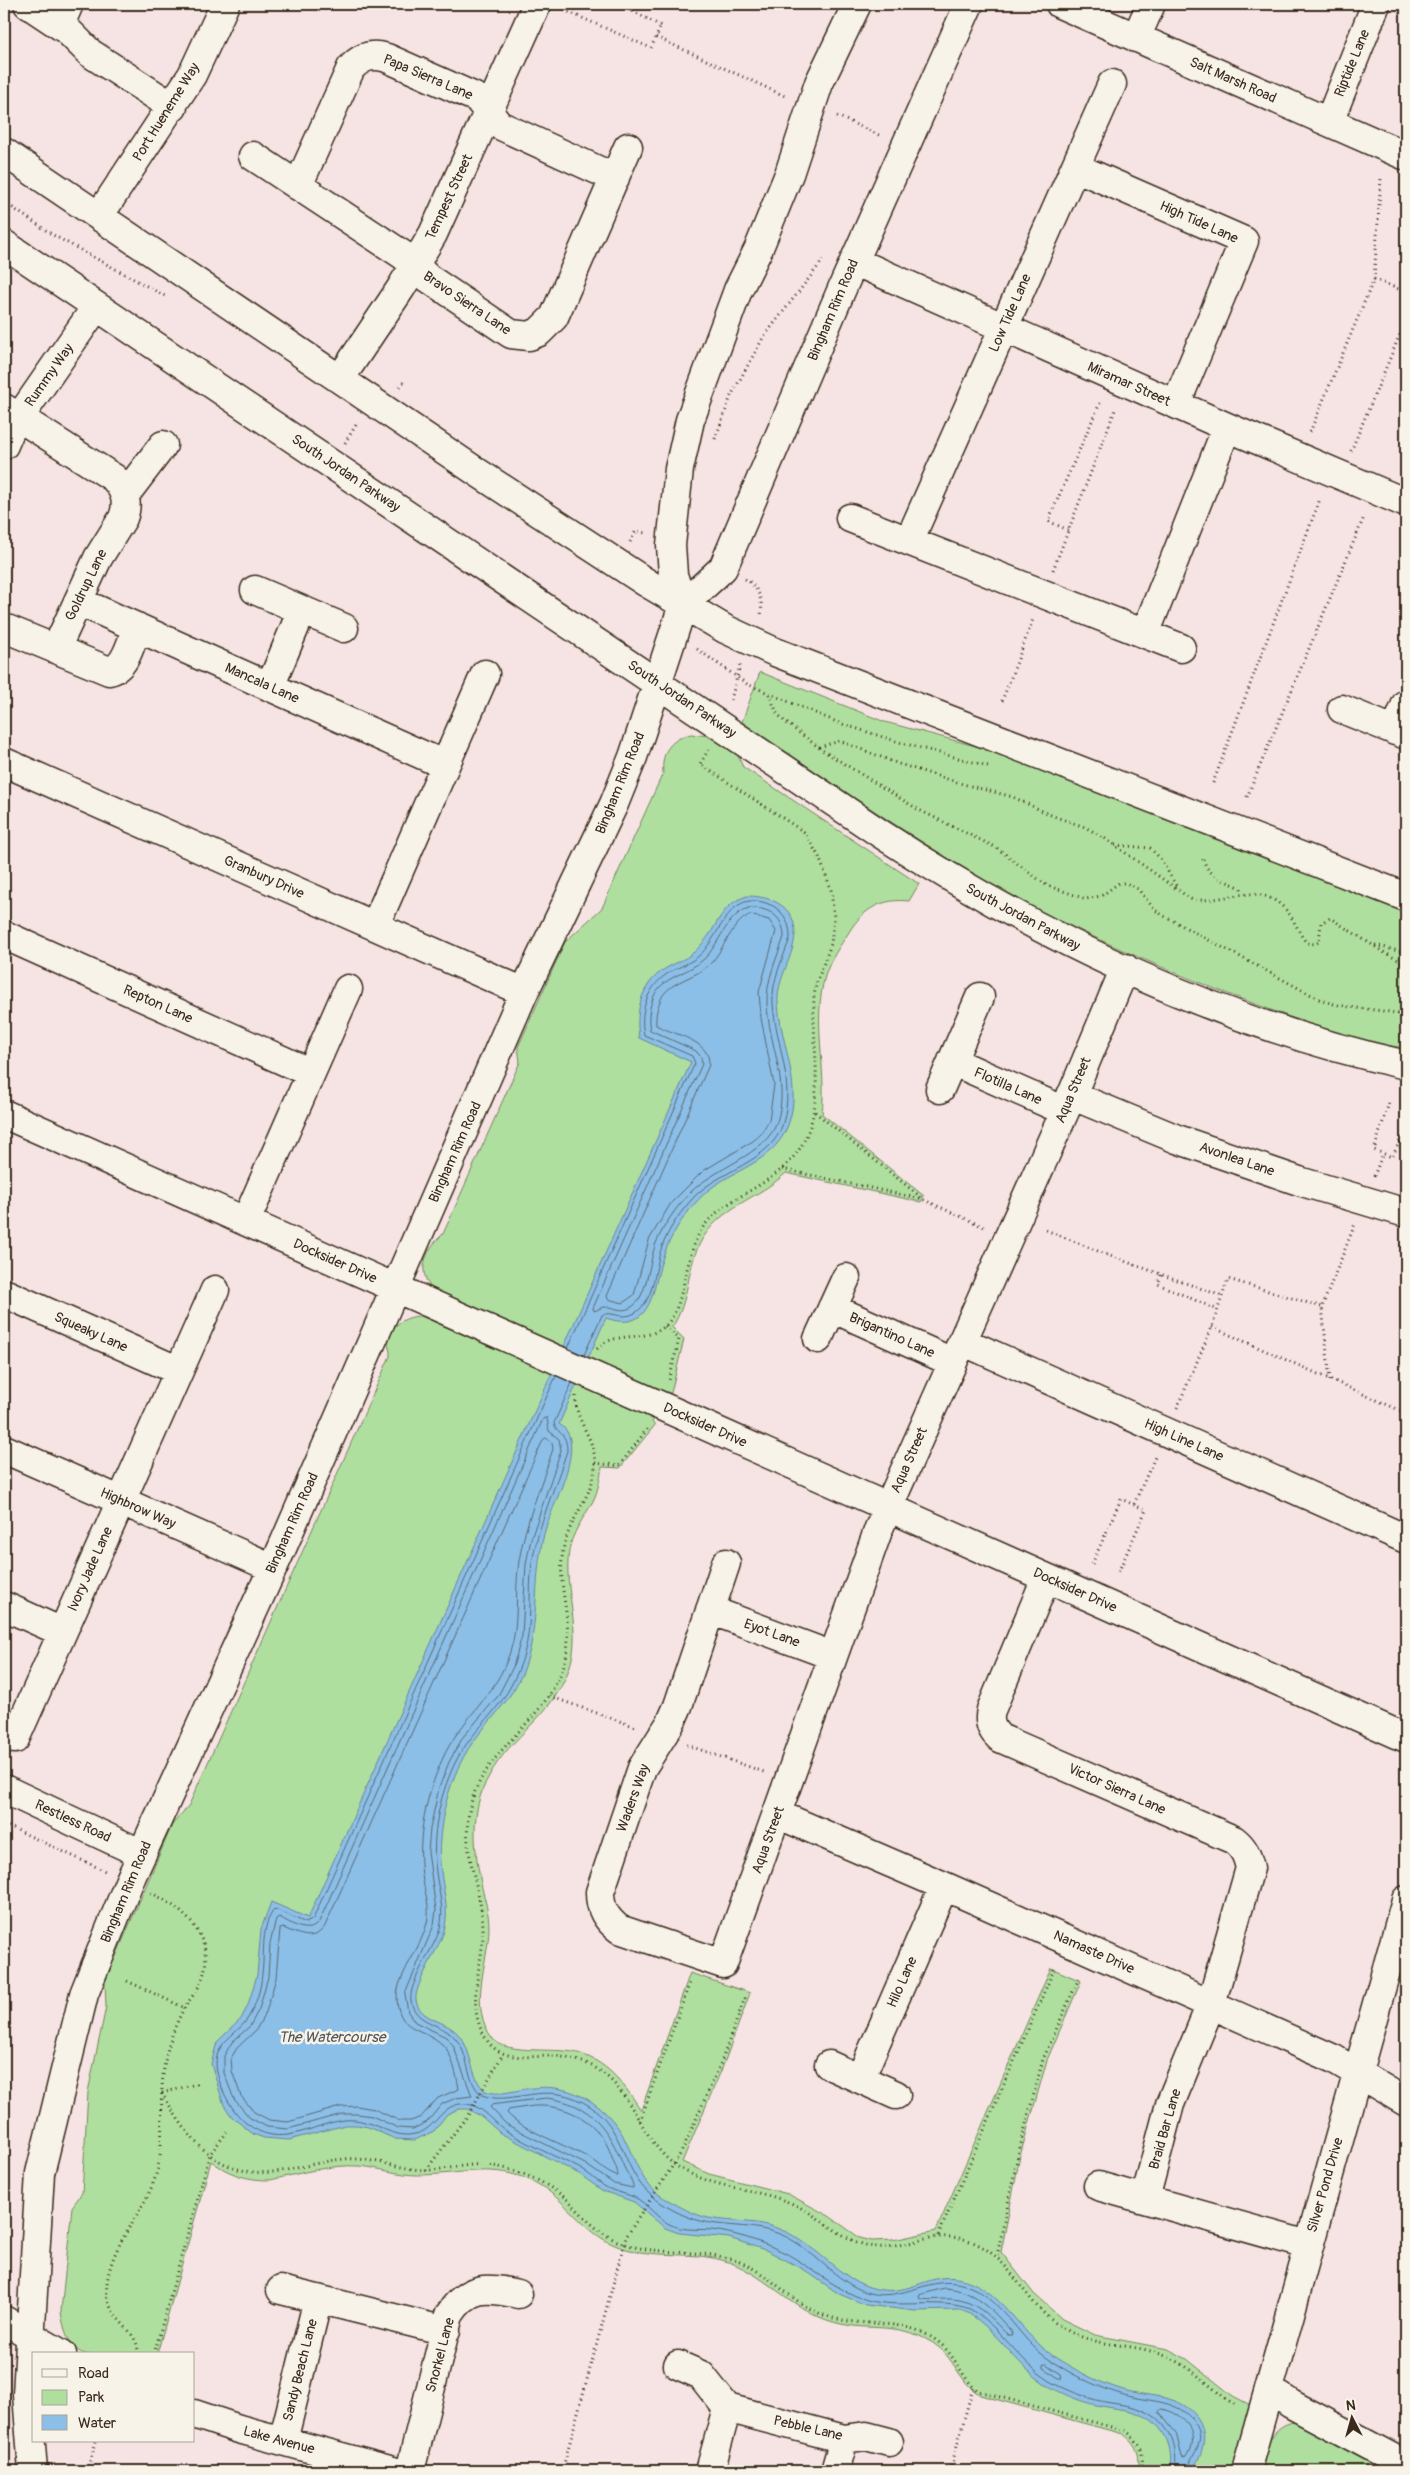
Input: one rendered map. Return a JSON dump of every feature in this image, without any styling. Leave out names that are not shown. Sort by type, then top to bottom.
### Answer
[{"type":"street","points":[[28,4],[64,14],[74,36],[90,53],[173,107]]},
{"type":"street","name":"Port Hueneme Way","points":[[99,216],[173,107],[192,75],[225,4]]},
{"type":"street","name":"Tempest Street","points":[[340,379],[414,266],[452,197],[537,4]]},
{"type":"street","points":[[683,605],[673,575],[671,545],[679,469],[690,420],[738,290],[758,250],[785,182],[818,83],[857,4]]},
{"type":"street","name":"Bingham Rim Road","points":[[33,2471],[27,2394],[40,2173],[84,1994],[142,1854],[273,1568],[524,992],[614,804],[633,757],[683,605],[723,568],[854,262],[968,4]]},
{"type":"street","name":"Salt Marsh Road","points":[[1060,4],[1406,156]]},
{"type":"street","points":[[1136,38],[1151,4]]},
{"type":"street","name":"Riptide Lane","points":[[1329,122],[1376,4]]},
{"type":"street","name":"Papa Sierra Lane","points":[[298,186],[351,68],[364,57],[379,56],[477,98],[499,125],[615,178]]},
{"type":"street","name":"Low Tide Lane","points":[[909,541],[1112,84]]},
{"type":"street","name":"Bravo Sierra Lane","points":[[254,156],[403,255],[437,285],[511,334],[529,336],[539,332],[554,317],[628,148]]},
{"type":"street","points":[[4,152],[477,472],[683,605],[775,652],[1406,897]]},
{"type":"street","name":"High Tide Lane","points":[[1075,167],[1244,241],[1176,404]]},
{"type":"street","name":"South Jordan Parkway","points":[[4,244],[927,864],[1022,918],[1125,968],[1227,1011],[1282,1030],[1406,1065]]},
{"type":"street","name":"Miramar Street","points":[[854,262],[1227,427],[1406,503]]},
{"type":"street","name":"Rummy Way","points":[[4,445],[12,412],[96,307]]},
{"type":"street","points":[[12,412],[114,478],[125,495],[163,445]]},
{"type":"street","points":[[1145,634],[1227,427]]},
{"type":"street","name":"Goldrup Lane","points":[[56,650],[98,558],[123,518],[126,511],[125,495]]},
{"type":"street","points":[[850,518],[1181,648]]},
{"type":"street","points":[[255,590],[344,628]]},
{"type":"street","name":"Mancala Lane","points":[[78,601],[445,765]]},
{"type":"street","points":[[270,687],[302,610]]},
{"type":"street","points":[[7,628],[103,670],[114,670],[122,663],[137,627]]},
{"type":"street","points":[[375,926],[485,674]]},
{"type":"street","points":[[1342,709],[1401,733],[1406,704]]},
{"type":"street","name":"Granbury Drive","points":[[4,762],[524,992]]},
{"type":"street","name":"Repton Lane","points":[[4,935],[311,1073]]},
{"type":"street","name":"Aqua Street","points":[[723,1964],[888,1507],[1068,1103],[1125,968]]},
{"type":"street","points":[[246,1221],[348,989]]},
{"type":"street","points":[[940,1089],[980,997]]},
{"type":"street","name":"Flotilla Lane","points":[[952,1061],[1068,1103]]},
{"type":"street","name":"Avonlea Lane","points":[[1068,1103],[1364,1201],[1406,1213]]},
{"type":"street","name":"Docksider Drive","points":[[4,1114],[1406,1738]]},
{"type":"street","name":"Brigantino Lane","points":[[818,1339],[846,1278]]},
{"type":"street","name":"Ivory Jade Lane","points":[[14,1739],[215,1290]]},
{"type":"street","name":"Squeaky Lane","points":[[4,1293],[179,1371]]},
{"type":"street","name":"Brigantino Lane","points":[[832,1308],[957,1351]]},
{"type":"street","name":"High Line Lane","points":[[957,1351],[1166,1432],[1406,1539]]},
{"type":"street","name":"Highbrow Way","points":[[4,1448],[273,1568]]},
{"type":"street","name":"Waders Way","points":[[723,1964],[619,1929],[606,1917],[600,1901],[602,1883],[642,1768],[671,1722],[678,1706],[726,1563]]},
{"type":"street","name":"Victor Sierra Lane","points":[[1046,1578],[990,1710],[989,1719],[991,1727],[1000,1738],[1234,1840],[1242,1847],[1248,1856],[1249,1879],[1211,2004]]},
{"type":"street","points":[[4,1606],[62,1632]]},
{"type":"street","name":"Eyot Lane","points":[[710,1610],[833,1656]]},
{"type":"street","name":"Restless Road","points":[[4,1789],[142,1854]]},
{"type":"street","name":"Namaste Drive","points":[[777,1814],[1334,2059],[1406,2102]]},
{"type":"street","name":"Hilo Lane","points":[[860,2079],[944,1886]]},
{"type":"street","name":"Silver Pond Drive","points":[[1246,2471],[1356,2073],[1405,1911]]},
{"type":"street","name":"Braid Bar Lane","points":[[1145,2199],[1170,2104],[1211,2004]]},
{"type":"street","points":[[829,2065],[896,2095]]},
{"type":"street","points":[[1098,2186],[1308,2245]]},
{"type":"street","name":"Snorkel Lane","points":[[410,2471],[449,2315],[455,2306],[472,2292],[494,2289],[518,2294]]},
{"type":"street","points":[[281,2290],[446,2331]]},
{"type":"street","name":"Sandy Beach Lane","points":[[282,2441],[318,2299]]},
{"type":"street","points":[[4,2320],[59,2352]]},
{"type":"street","points":[[678,2365],[701,2375],[727,2408],[710,2471]]},
{"type":"street","points":[[1269,2389],[1291,2404],[1406,2465]]},
{"type":"street","name":"Pebble Lane","points":[[727,2408],[844,2439],[866,2436],[889,2442]]},
{"type":"street","name":"Lake Avenue","points":[[195,2414],[282,2441],[393,2471]]},
{"type":"street","points":[[835,2471],[844,2439]]},
{"type":"path","points":[[564,10],[651,48],[661,26],[619,4]]},
{"type":"path","points":[[656,37],[793,99]]},
{"type":"path","points":[[835,115],[882,136]]},
{"type":"path","points":[[878,145],[886,127]]},
{"type":"path","points":[[1310,432],[1374,279],[1381,178]]},
{"type":"path","points":[[4,202],[53,235],[166,297]]},
{"type":"path","points":[[714,442],[731,396],[758,346],[824,258]]},
{"type":"path","points":[[1374,279],[1406,292]]},
{"type":"path","points":[[1348,456],[1406,320]]},
{"type":"path","points":[[1068,530],[1048,521],[1100,403]]},
{"type":"path","points":[[1002,701],[1115,410]]},
{"type":"path","points":[[349,420],[362,429]]},
{"type":"path","points":[[340,450],[356,425]]},
{"type":"path","points":[[1213,783],[1320,499]]},
{"type":"path","points":[[1247,797],[1364,517]]},
{"type":"path","points":[[630,542],[636,531],[646,534]]},
{"type":"path","points":[[737,574],[751,582],[760,595],[762,605],[760,620]]},
{"type":"path","points":[[730,705],[740,666]]},
{"type":"path","points":[[724,668],[747,684],[840,723],[902,743],[993,767]]},
{"type":"path","points":[[769,694],[777,713],[784,721],[819,747],[919,810],[997,848],[1041,881],[1057,890],[1079,898],[1092,899],[1119,883],[1132,885],[1164,916],[1319,999],[1343,1006],[1383,1010],[1406,1016]]},
{"type":"path","points":[[819,747],[836,741],[845,742],[899,764],[963,784],[1013,796],[1053,816],[1085,827],[1114,844],[1181,894],[1192,899],[1207,901],[1242,893],[1256,894],[1278,903],[1291,916],[1307,943],[1315,944],[1319,942],[1321,923],[1327,918],[1406,964]]},
{"type":"path","points":[[593,1355],[597,1348],[607,1341],[653,1333],[665,1326],[676,1311],[688,1261],[702,1230],[722,1208],[782,1169],[802,1145],[815,1112],[817,1086],[814,997],[818,976],[831,944],[834,918],[831,889],[827,874],[804,832],[700,764]]},
{"type":"path","points":[[1114,844],[1150,848],[1160,858],[1169,877],[1181,894]]},
{"type":"path","points":[[1203,859],[1209,871],[1217,878],[1240,888],[1242,893]]},
{"type":"path","points":[[1371,944],[1406,953]]},
{"type":"path","points":[[1389,1103],[1374,1150],[1392,1157],[1406,1128]]},
{"type":"path","points":[[815,1112],[922,1199]]},
{"type":"path","points":[[1330,1380],[1322,1307],[1383,1153]]},
{"type":"path","points":[[782,1169],[922,1199],[984,1228]]},
{"type":"path","points":[[1046,1230],[1161,1275],[1222,1296]]},
{"type":"path","points":[[1161,1275],[1158,1284],[1218,1310]]},
{"type":"path","points":[[1134,1504],[1212,1327],[1228,1279],[1322,1307]]},
{"type":"path","points":[[595,1463],[619,1466],[656,1405],[679,1339],[665,1326]]},
{"type":"path","points":[[1212,1327],[1406,1413]]},
{"type":"path","points":[[576,1394],[577,1415],[589,1434],[595,1463],[590,1492],[570,1526],[562,1554],[562,1575],[569,1634],[565,1663],[550,1696],[538,1712],[493,1758],[483,1773],[475,1789],[468,1817],[469,1857],[483,1928],[476,1983],[476,2008],[479,2022],[490,2044],[503,2054],[567,2058],[593,2067],[616,2085],[655,2144],[673,2164],[703,2178],[791,2202],[821,2219],[850,2239],[864,2245],[878,2247],[893,2246],[938,2237],[958,2238],[972,2242],[997,2256],[1008,2267],[1032,2300],[1062,2327],[1091,2341],[1148,2350],[1175,2359],[1234,2404],[1261,2417]]},
{"type":"path","points":[[1092,1564],[1121,1499],[1134,1504],[1146,1510],[1117,1575]]},
{"type":"path","points":[[4,1824],[112,1874]]},
{"type":"path","points":[[138,2352],[134,2336],[115,2318],[111,2311],[106,2286],[119,2245],[157,2173],[160,2150],[162,2093],[168,2048],[184,2008],[204,1973],[204,1947],[192,1921],[173,1904],[162,1898]]},
{"type":"path","points":[[938,2237],[1055,1967]]},
{"type":"path","points":[[640,2121],[692,1976]]},
{"type":"path","points":[[997,2256],[1018,2155],[1044,2059],[1079,1978]]},
{"type":"path","points":[[127,1981],[184,2008]]},
{"type":"path","points":[[562,2471],[624,2244],[638,2217],[681,2153],[709,2090],[746,1995]]},
{"type":"path","points":[[426,2170],[468,2115],[503,2054]]},
{"type":"path","points":[[162,2093],[200,2083]]},
{"type":"path","points":[[162,2093],[186,2130],[210,2154],[233,2167],[262,2173],[277,2172],[346,2159],[426,2170],[486,2165],[530,2176],[556,2191],[603,2233],[624,2244],[647,2249],[705,2253],[738,2261],[764,2274],[789,2296],[823,2315],[860,2323],[895,2324],[924,2333],[944,2347],[965,2379],[973,2387],[987,2394],[1126,2432],[1138,2442],[1142,2451],[1141,2471]]},
{"type":"path","points":[[155,2352],[210,2154],[227,2132]]},
{"type":"path","points":[[950,2471],[973,2387]]},
{"type":"path","points":[[87,2471],[96,2442]]},
{"type":"green space","points":[[760,672],[885,722],[983,748],[1043,768],[1406,910],[1406,1048],[1384,1045],[1341,1034],[1203,984],[1073,927],[979,877],[889,821],[742,722]]},
{"type":"green space","points":[[691,734],[709,736],[736,752],[743,767],[919,884],[909,901],[882,903],[867,911],[854,924],[836,953],[825,976],[821,993],[820,1027],[823,1079],[822,1114],[924,1196],[921,1202],[786,1173],[764,1190],[729,1211],[708,1230],[700,1243],[692,1264],[682,1307],[672,1327],[684,1339],[671,1393],[666,1393],[664,1397],[436,1293],[429,1286],[424,1263],[431,1248],[443,1234],[520,1062],[518,1047],[565,942],[602,908],[663,773],[666,752],[678,739]]},
{"type":"green space","points":[[421,1316],[654,1418],[652,1422],[655,1425],[620,1468],[602,1467],[595,1497],[576,1531],[569,1551],[568,1581],[574,1625],[574,1640],[569,1669],[553,1700],[498,1762],[489,1776],[478,1803],[475,1845],[488,1912],[489,1927],[480,1999],[481,2013],[485,2026],[493,2039],[500,2044],[510,2047],[571,2052],[591,2058],[616,2077],[641,2110],[690,1973],[750,1993],[723,2066],[682,2162],[709,2174],[788,2194],[829,2216],[860,2238],[872,2241],[893,2240],[936,2231],[1051,1968],[1081,1981],[1047,2060],[1020,2156],[1001,2252],[1034,2294],[1062,2319],[1095,2335],[1168,2349],[1187,2359],[1233,2396],[1254,2407],[1235,2471],[1138,2471],[1138,2454],[1131,2441],[1123,2434],[980,2395],[966,2383],[940,2349],[919,2336],[905,2331],[855,2326],[827,2320],[800,2307],[750,2272],[722,2260],[709,2257],[656,2254],[617,2246],[594,2233],[545,2189],[534,2182],[504,2172],[476,2171],[411,2175],[360,2166],[337,2166],[262,2180],[246,2178],[232,2173],[211,2161],[158,2352],[81,2352],[70,2342],[61,2311],[72,2207],[82,2193],[88,2092],[106,2007],[105,1982],[172,1825],[189,1805],[390,1356],[388,1342],[390,1334],[396,1325],[410,1318]]},
{"type":"green space","points":[[1301,2421],[1325,2432],[1327,2440],[1385,2471],[1261,2471],[1268,2445],[1276,2431],[1282,2426]]},
{"type":"water","name":"The Watercourse","points":[[747,896],[767,898],[784,907],[792,918],[795,928],[795,939],[781,981],[778,1002],[793,1084],[791,1116],[785,1132],[771,1150],[753,1164],[714,1186],[686,1215],[668,1244],[651,1298],[647,1308],[640,1316],[632,1320],[621,1321],[606,1318],[559,1424],[567,1432],[570,1443],[570,1456],[567,1471],[542,1542],[533,1636],[529,1654],[523,1672],[513,1691],[473,1742],[463,1758],[446,1802],[440,1848],[440,1864],[446,1906],[445,1927],[419,1985],[416,2000],[422,2012],[453,2029],[463,2040],[476,2078],[485,2091],[503,2093],[550,2087],[566,2090],[585,2098],[600,2108],[613,2121],[623,2136],[638,2169],[647,2183],[660,2195],[683,2208],[709,2218],[756,2223],[784,2231],[810,2246],[844,2274],[869,2287],[895,2290],[946,2277],[971,2282],[991,2294],[1032,2337],[1056,2358],[1069,2366],[1113,2387],[1165,2398],[1183,2404],[1197,2417],[1201,2424],[1204,2438],[1199,2458],[1192,2471],[1169,2471],[1171,2457],[1168,2443],[1161,2430],[1151,2420],[1132,2411],[1083,2401],[1047,2385],[1026,2368],[988,2329],[968,2313],[960,2310],[915,2311],[866,2305],[839,2294],[803,2269],[768,2251],[729,2238],[679,2233],[665,2228],[634,2202],[603,2191],[579,2174],[500,2133],[481,2116],[467,2109],[459,2109],[447,2114],[434,2131],[415,2140],[395,2139],[368,2127],[357,2125],[345,2125],[289,2140],[264,2138],[253,2134],[232,2117],[224,2105],[211,2064],[217,2042],[241,2019],[248,2005],[257,1975],[261,1929],[271,1902],[308,1918],[691,1062],[639,1038],[639,1006],[646,988],[660,972],[698,949],[725,910]]}]
